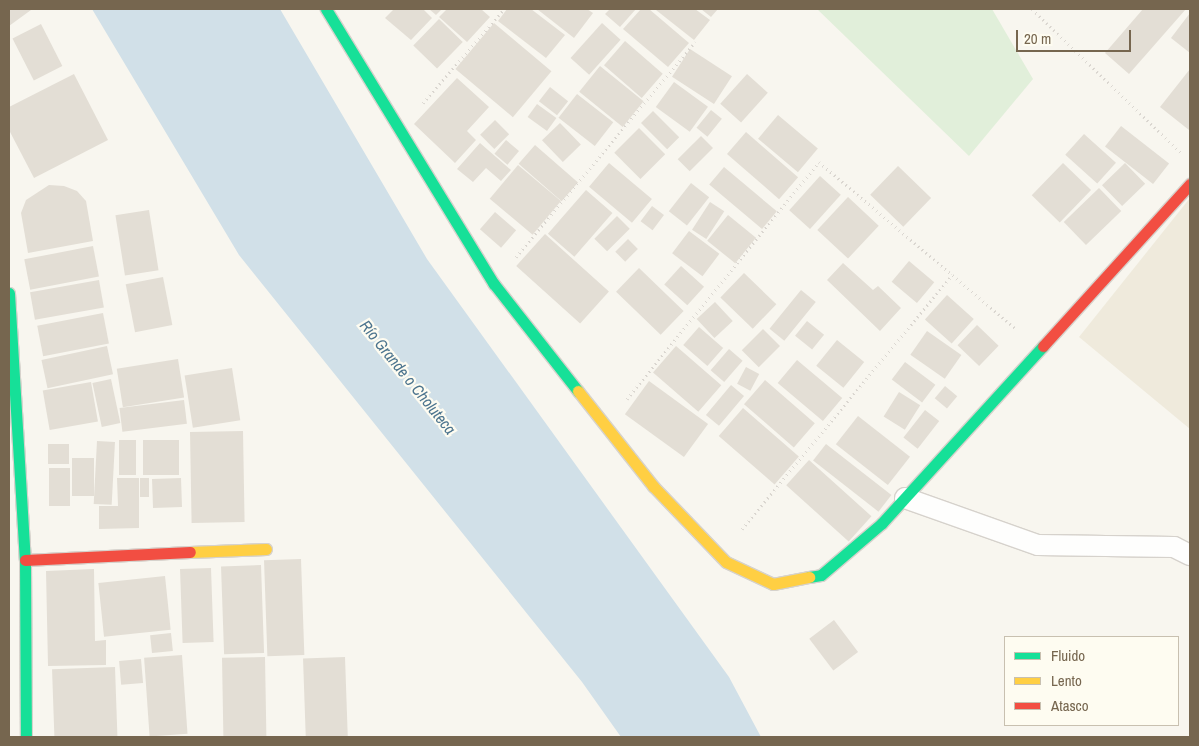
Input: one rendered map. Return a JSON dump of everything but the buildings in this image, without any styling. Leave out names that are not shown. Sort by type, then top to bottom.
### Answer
[{"type":"street","points":[[326,9],[494,284],[653,486],[726,562],[773,584],[821,575],[882,524],[1190,184]]},
{"type":"street","points":[[9,294],[25,560],[26,737]]},
{"type":"street","points":[[25,560],[266,549]]},
{"type":"lane","points":[[905,498],[1038,545],[1174,547],[1190,555]]},
{"type":"path","points":[[400,130],[504,9]]},
{"type":"path","points":[[1032,9],[1183,155]]},
{"type":"path","points":[[494,284],[695,42]]},
{"type":"path","points":[[605,425],[819,162],[1040,349]]},
{"type":"path","points":[[720,556],[952,275]]},
{"type":"shaded area","points":[[1190,198],[1190,429],[1079,337]]},
{"type":"green space","points":[[817,9],[992,9],[1033,79],[969,156]]},
{"type":"water","name":"Río Grande o Choluteca","points":[[92,9],[280,9],[427,259],[729,677],[761,737],[621,737],[582,682],[239,255]]},
{"type":"traffic: fast","points":[[326,9],[494,284],[578,391]]},
{"type":"traffic: fast","points":[[9,293],[25,560],[26,737]]},
{"type":"traffic: fast","points":[[809,577],[821,575],[882,523],[1043,346]]},
{"type":"traffic: slow","points":[[578,391],[653,486],[726,562],[773,584],[809,577]]},
{"type":"traffic: slow","points":[[190,552],[266,549]]},
{"type":"traffic: jam","points":[[1043,346],[1190,184]]},
{"type":"traffic: jam","points":[[25,560],[190,552]]}]
